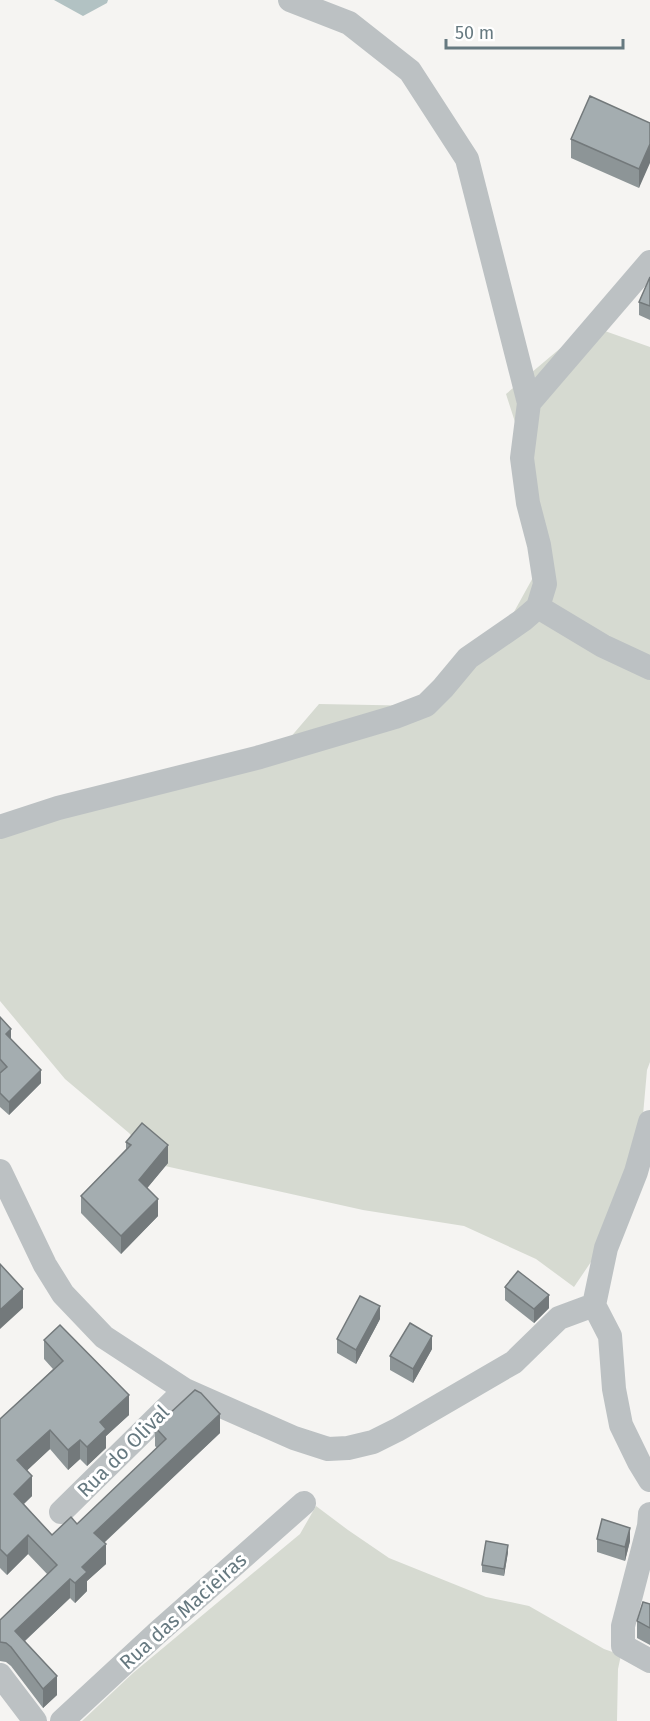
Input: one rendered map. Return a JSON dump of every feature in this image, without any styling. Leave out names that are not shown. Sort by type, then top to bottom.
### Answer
[{"type":"street","points":[[0,826],[58,808],[260,757],[395,717],[426,705],[468,658],[538,607],[545,584],[539,545],[528,503],[522,458],[529,403],[466,159],[410,71],[349,23],[290,0]]},
{"type":"street","points":[[529,403],[650,262]]},
{"type":"street","points":[[538,607],[603,646],[650,668]]},
{"type":"street","points":[[650,1122],[636,1173],[606,1248],[594,1305],[610,1336],[614,1389],[621,1425],[650,1480]]},
{"type":"street","points":[[0,1171],[45,1265],[63,1294],[104,1337],[184,1390],[294,1438],[328,1449],[348,1448],[373,1442],[397,1430],[514,1362],[559,1318],[594,1305]]},
{"type":"street","name":"Rua do Olival","points":[[61,1512],[184,1390]]},
{"type":"street","name":"Rua das Macieiras","points":[[62,1721],[304,1503]]},
{"type":"street","points":[[650,1514],[649,1526],[623,1626],[623,1646],[650,1661]]},
{"type":"street","points":[[0,1675],[35,1721]]},
{"type":"shaded area","points":[[54,0],[108,0],[107,3],[83,16]]},
{"type":"shaded area","points":[[588,325],[650,347],[650,1062],[647,1070],[640,1149],[597,1253],[574,1287],[536,1259],[464,1226],[363,1210],[156,1164],[129,1133],[65,1079],[0,1001],[0,822],[289,739],[319,704],[426,706],[509,621],[536,572],[524,450],[506,394]]},
{"type":"shaded area","points":[[316,1506],[389,1558],[486,1597],[529,1606],[604,1649],[621,1655],[618,1669],[617,1721],[82,1721],[133,1673],[300,1534]]},
{"type":"building","points":[[590,96],[650,123],[650,144],[639,169],[571,139]]},
{"type":"building","points":[[650,277],[650,306],[639,302]]},
{"type":"building","points":[[0,1017],[11,1029],[6,1034],[41,1070],[9,1102],[0,1093],[0,1073],[7,1067],[0,1059]]},
{"type":"building","points":[[142,1123],[168,1145],[139,1180],[158,1199],[121,1236],[81,1196],[131,1145],[126,1142]]},
{"type":"building","points":[[0,1264],[23,1289],[0,1310]]},
{"type":"building","points":[[518,1271],[549,1295],[534,1309],[505,1287]]},
{"type":"building","points":[[360,1296],[380,1306],[356,1350],[337,1339]]},
{"type":"building","points":[[410,1323],[432,1336],[413,1369],[390,1356]]},
{"type":"building","points":[[60,1325],[129,1395],[100,1422],[106,1429],[87,1447],[80,1440],[68,1450],[50,1430],[17,1460],[32,1476],[14,1494],[52,1535],[71,1517],[77,1524],[166,1439],[155,1427],[195,1390],[201,1393],[220,1414],[94,1533],[106,1544],[82,1567],[87,1572],[75,1583],[70,1579],[15,1631],[57,1676],[43,1689],[11,1647],[0,1642],[0,1620],[57,1565],[28,1535],[7,1556],[0,1549],[0,1419],[63,1361],[44,1340]]},
{"type":"building","points":[[602,1519],[630,1528],[625,1547],[597,1539]]},
{"type":"building","points":[[486,1541],[508,1545],[504,1569],[482,1565]]},
{"type":"building","points":[[643,1602],[650,1604],[650,1628],[637,1621]]}]
